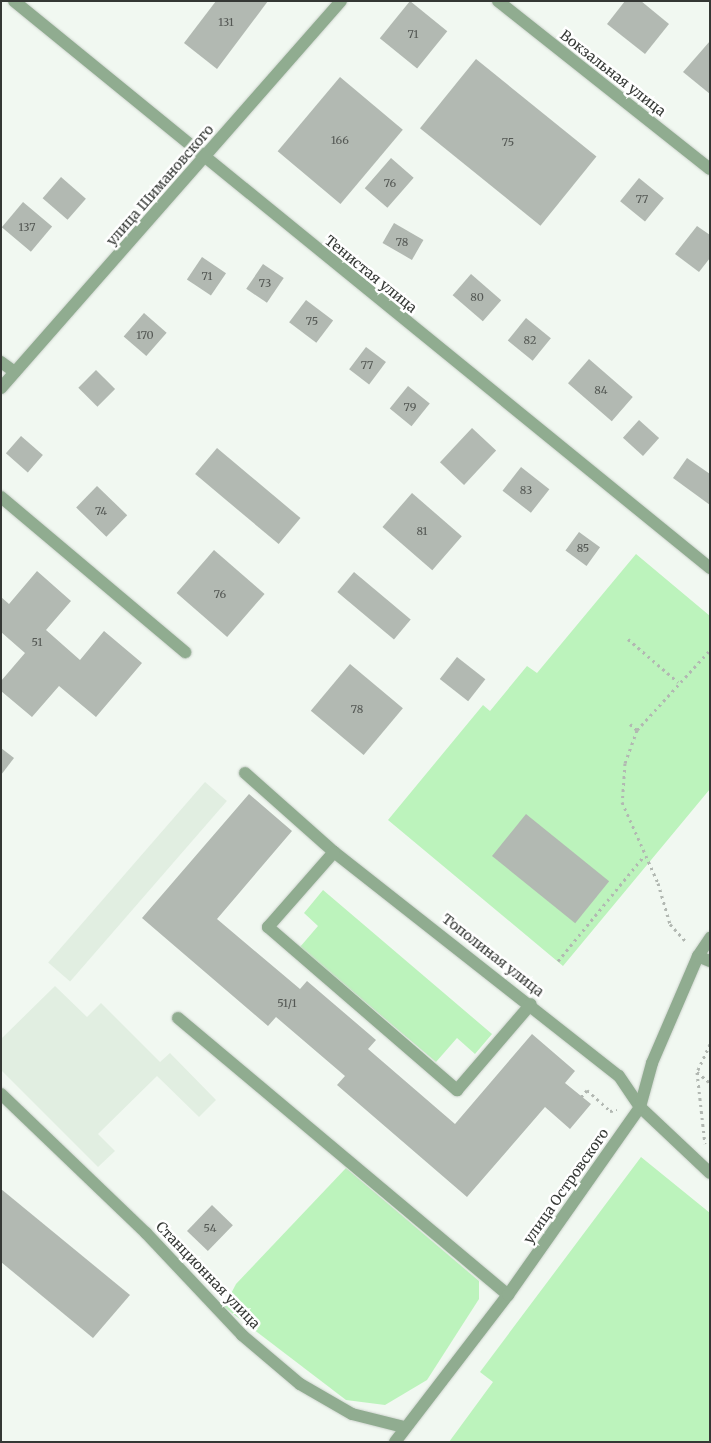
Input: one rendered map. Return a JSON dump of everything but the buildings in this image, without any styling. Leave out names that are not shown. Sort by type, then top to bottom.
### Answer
[{"type":"street","name":"Тенистая улица","points":[[14,1],[203,158],[710,568]]},
{"type":"street","name":"улица Шимановского","points":[[1,388],[341,1]]},
{"type":"street","name":"Вокзальная улица","points":[[498,1],[710,169]]},
{"type":"street","points":[[1,362],[15,372]]},
{"type":"street","points":[[1,497],[185,652]]},
{"type":"street","name":"Тополиная улица","points":[[245,774],[334,852],[531,1004],[619,1076],[640,1106],[706,1169]]},
{"type":"street","points":[[334,852],[268,927],[458,1090],[531,1004]]},
{"type":"street","name":"улица Островского","points":[[404,1427],[508,1295],[640,1106],[652,1063],[698,956],[710,938]]},
{"type":"street","points":[[698,956],[710,961]]},
{"type":"street","points":[[178,1018],[508,1295]]},
{"type":"street","name":"Станционная улица","points":[[1,1094],[146,1232],[242,1335],[300,1384],[352,1414],[404,1427]]},
{"type":"street","points":[[395,1442],[404,1427]]},
{"type":"path","points":[[628,639],[678,682]]},
{"type":"path","points":[[698,956],[670,924],[658,883],[644,856],[622,802],[624,763],[637,730],[678,682],[710,650]]},
{"type":"path","points":[[630,724],[637,730]]},
{"type":"path","points":[[558,961],[644,856]]},
{"type":"path","points":[[706,1169],[697,1072],[710,1044]]},
{"type":"path","points":[[697,1072],[710,1083]]},
{"type":"path","points":[[582,1096],[587,1090],[610,1111],[640,1106]]},
{"type":"shaded area","points":[[205,782],[227,801],[70,981],[48,962]]},
{"type":"shaded area","points":[[55,986],[87,1017],[101,1003],[160,1062],[170,1053],[216,1100],[199,1117],[157,1076],[98,1134],[115,1151],[98,1167],[1,1070],[1,1039]]},
{"type":"green space","points":[[636,554],[710,616],[710,789],[563,966],[388,820],[483,705],[490,711],[527,666],[537,673]]},
{"type":"green space","points":[[323,890],[492,1034],[475,1054],[457,1038],[436,1062],[300,947],[318,926],[304,913]]},
{"type":"green space","points":[[641,1157],[710,1213],[710,1442],[449,1442],[493,1382],[480,1372]]},
{"type":"green space","points":[[346,1168],[479,1281],[479,1299],[427,1380],[385,1405],[346,1400],[224,1307],[236,1284]]}]
